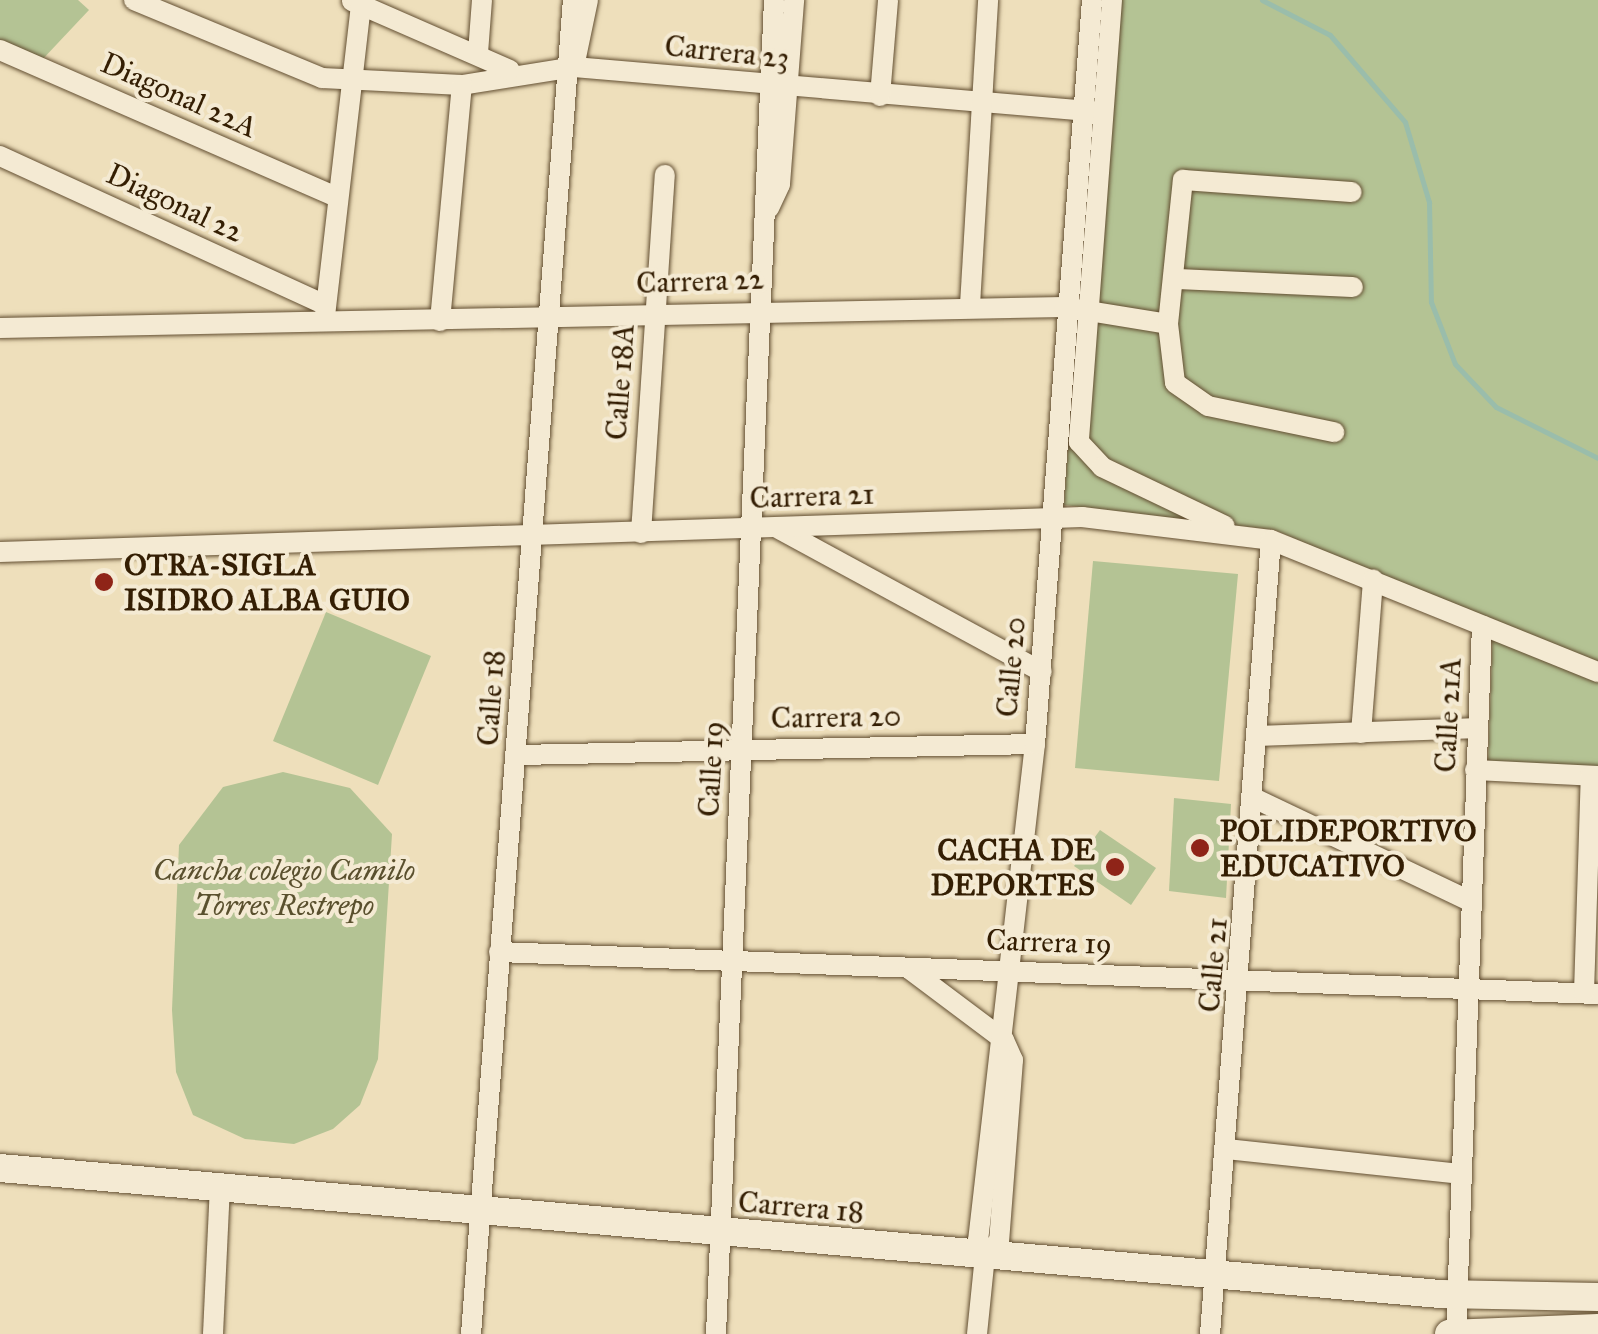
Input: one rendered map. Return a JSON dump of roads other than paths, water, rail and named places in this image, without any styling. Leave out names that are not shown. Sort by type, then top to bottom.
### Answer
[{"type":"street","name":"Carrera 23","points":[[134,0],[296,72],[349,81],[462,85],[510,70],[574,66],[880,96],[1090,111]]},
{"type":"street","points":[[478,53],[482,0]]},
{"type":"street","name":"Calle 18","points":[[471,1334],[477,1212],[518,754],[531,538],[556,317],[574,66],[573,0]]},
{"type":"street","name":"Calle 18","points":[[574,66],[588,0]]},
{"type":"street","name":"Calle 19","points":[[774,0],[778,87]]},
{"type":"street","name":"Calle 19","points":[[716,1334],[751,528],[767,309],[769,208],[760,182],[794,0]]},
{"type":"street","points":[[880,96],[888,0]]},
{"type":"street","points":[[970,305],[988,0]]},
{"type":"street","name":"Calle 20","points":[[977,1334],[985,1255],[978,1240],[993,1062],[1004,1040],[1012,971],[1074,308],[1090,111],[1092,0]]},
{"type":"street","points":[[1090,111],[1112,0]]},
{"type":"street","points":[[325,313],[356,2],[510,70]]},
{"type":"street","name":"Diagonal 22A","points":[[0,50],[334,196]]},
{"type":"street","points":[[440,321],[462,85]]},
{"type":"street","name":"Diagonal 22","points":[[0,156],[325,313]]},
{"type":"street","name":"Calle 18A","points":[[641,533],[665,175]]},
{"type":"street","points":[[1334,432],[1233,414],[1181,392],[1168,324],[1177,278],[1183,180],[1352,192]]},
{"type":"street","points":[[1177,278],[1353,287]]},
{"type":"street","name":"Carrera 22","points":[[0,328],[325,313],[440,321],[654,311],[970,305],[1074,308],[1168,324]]},
{"type":"street","points":[[1074,308],[1076,426],[1088,458],[1230,530]]},
{"type":"street","name":"Carrera 21","points":[[0,552],[531,538],[1053,515],[1230,530],[1272,540],[1598,672]]},
{"type":"street","points":[[777,528],[1042,672]]},
{"type":"street","name":"Calle 21","points":[[1210,1334],[1256,798],[1272,540]]},
{"type":"street","points":[[1361,734],[1373,578]]},
{"type":"street","name":"Calle 21A","points":[[1453,1334],[1462,1174],[1466,899],[1482,625]]},
{"type":"street","points":[[1260,736],[1476,728]]},
{"type":"street","name":"Carrera 20","points":[[518,754],[1035,744]]},
{"type":"street","points":[[1475,770],[1594,776],[1591,994]]},
{"type":"street","points":[[1256,798],[1466,899]]},
{"type":"street","name":"Carrera 19","points":[[499,952],[731,964],[1242,977],[1591,994]]},
{"type":"street","points":[[908,968],[1004,1040]]},
{"type":"street","points":[[1226,1149],[1462,1174]]},
{"type":"street","name":"Carrera 18","points":[[0,1168],[1456,1294],[1598,1298]]},
{"type":"street","points":[[213,1334],[220,1186]]},
{"type":"street","points":[[1453,1334],[1598,1328]]},
{"type":"waterway","points":[[1262,0],[1330,35],[1405,122],[1429,202],[1431,302],[1455,364],[1496,407],[1598,458]]},
{"type":"place","name":"OTRA-SIGLA ISIDRO ALBA GUIO","points":[[104,582]]},
{"type":"place","name":"POLIDEPORTIVO EDUCATIVO","points":[[1200,848]]},
{"type":"place","name":"CACHA DE DEPORTES","points":[[1115,867]]},
{"type":"park label","name":"Cancha colegio Camilo Torres Restrepo","points":[[284,887]]}]
